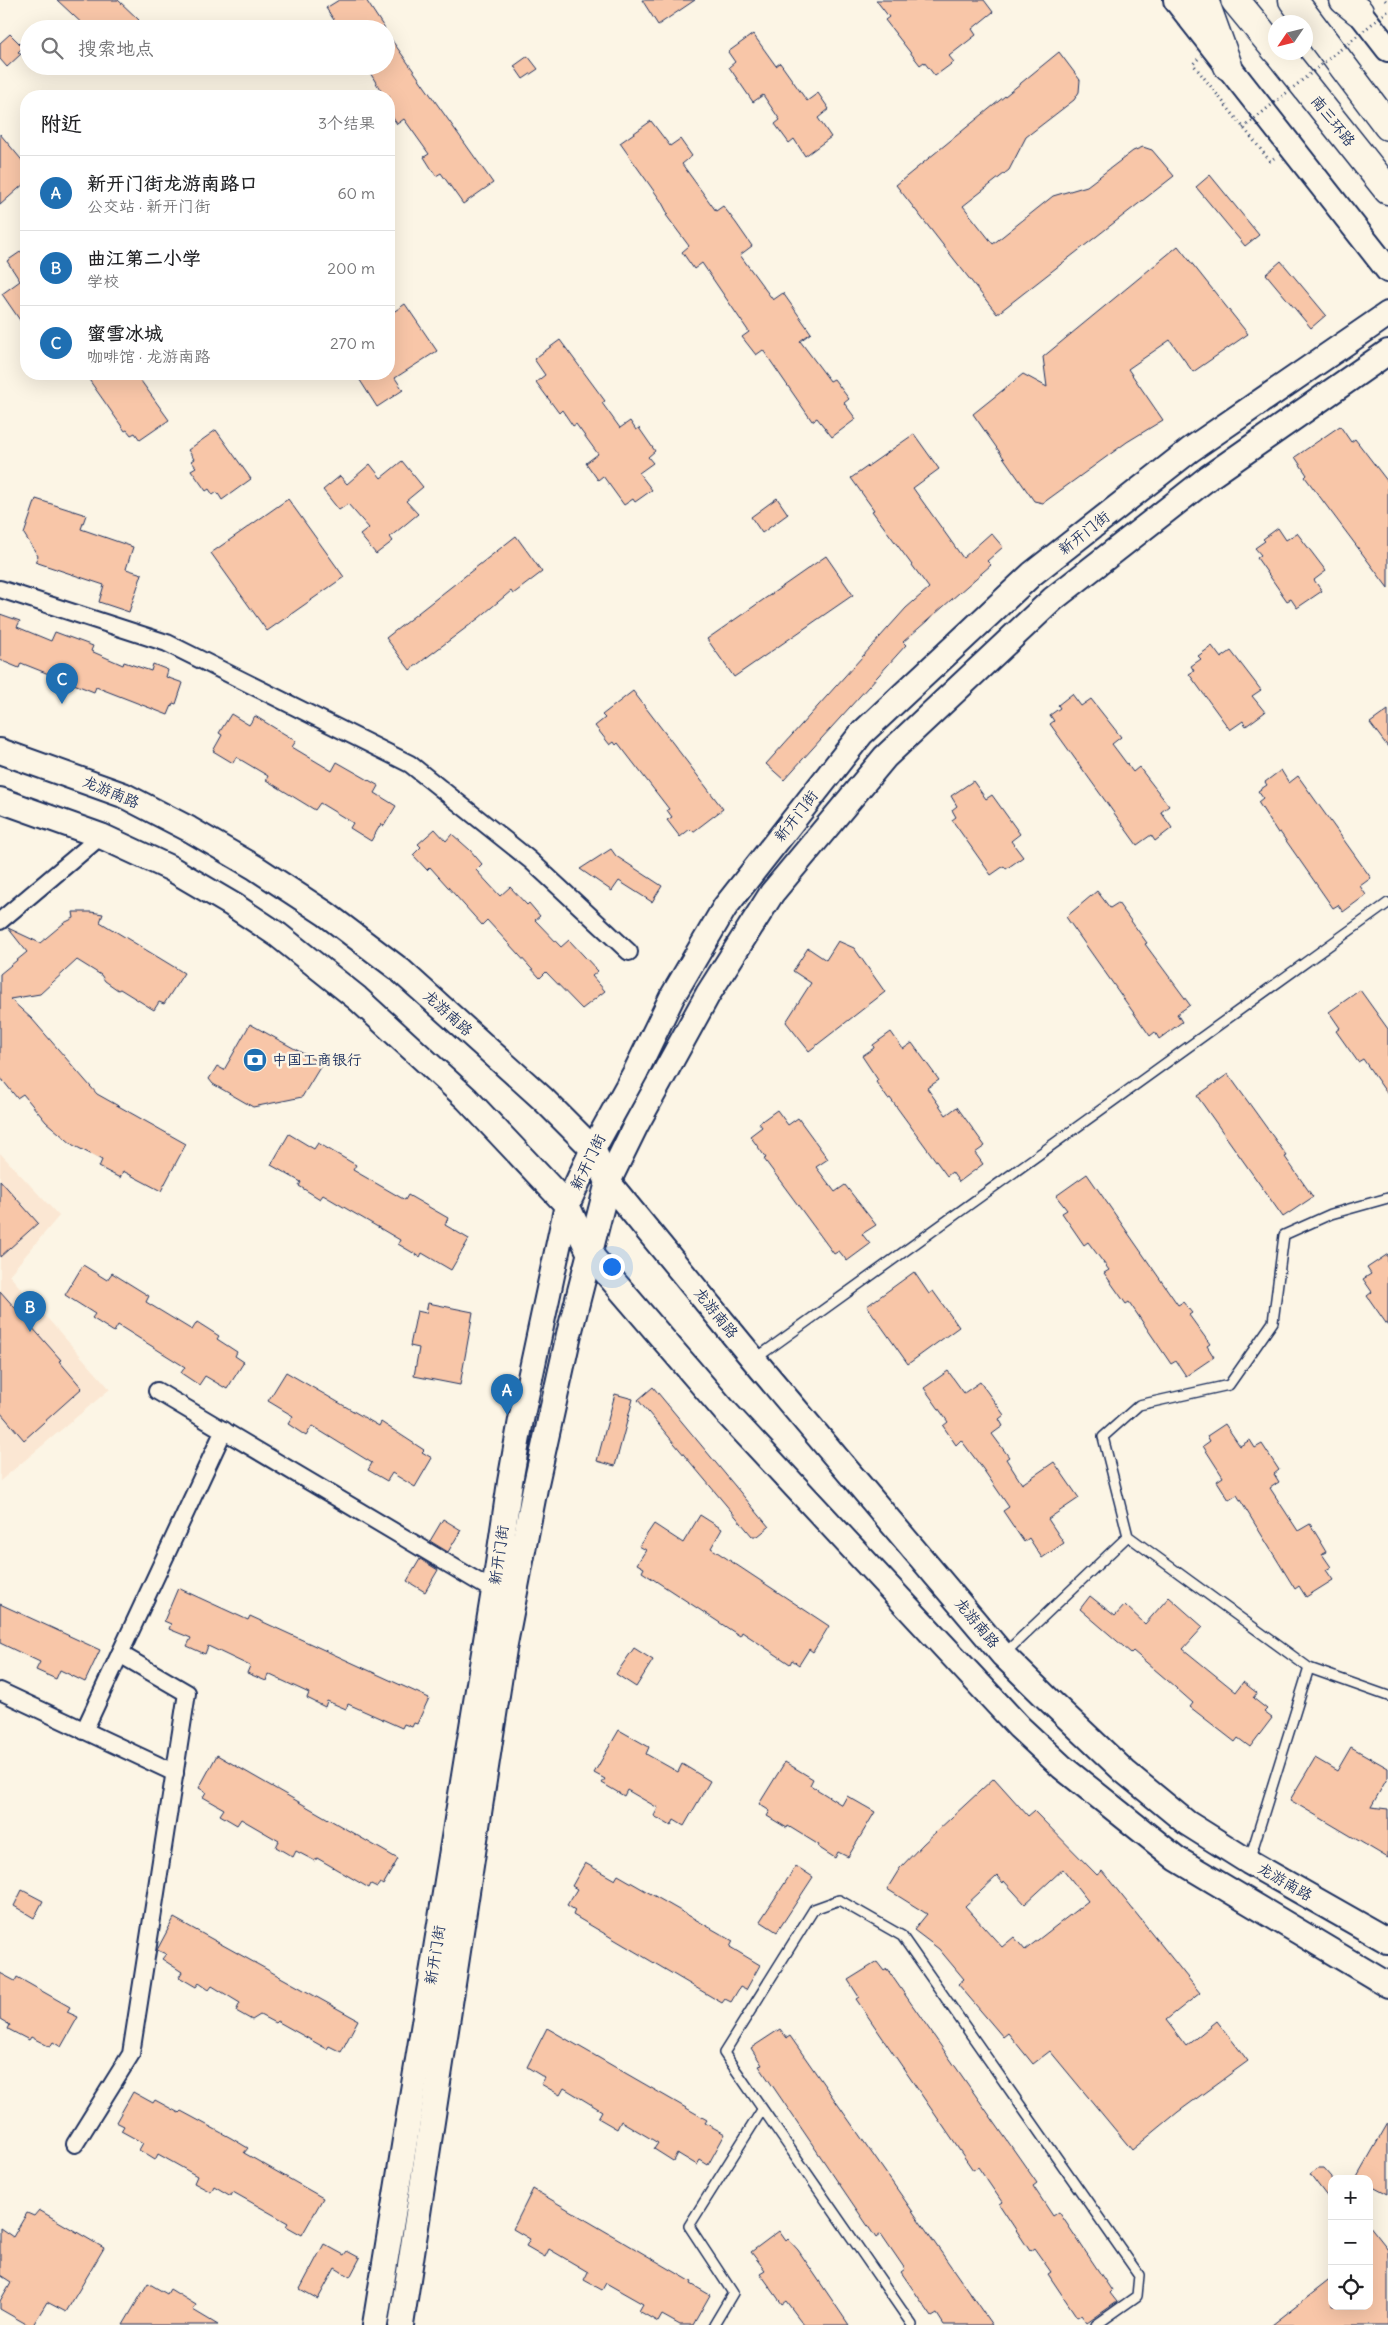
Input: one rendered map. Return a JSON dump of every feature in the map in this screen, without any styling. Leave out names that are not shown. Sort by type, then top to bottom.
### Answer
[{"type":"highway","points":[[1204,0],[1228,66]]},
{"type":"highway","name":"南三环路","points":[[1235,0],[1268,41]]},
{"type":"highway","points":[[1293,0],[1388,126]]},
{"type":"highway","name":"南三环路","points":[[1283,60],[1388,190]]},
{"type":"street","points":[[1176,0],[1388,270]]},
{"type":"street","points":[[1351,4],[1388,49]]},
{"type":"street","name":"新开门街","points":[[374,2325],[521,1420],[568,1205],[593,1149],[635,1073],[672,997],[725,907],[861,734],[1032,574],[1190,450],[1388,314]]},
{"type":"street","name":"新开门街","points":[[401,2325],[504,1649],[535,1488],[569,1334],[608,1182],[636,1126],[708,994],[772,893],[885,756],[1053,599],[1209,477],[1388,352]]},
{"type":"street","points":[[0,589],[168,643],[410,764],[530,860],[629,952]]},
{"type":"street","name":"龙游南路","points":[[0,751],[123,795],[189,829],[256,868],[326,914],[400,970],[461,1023],[593,1149],[608,1182],[754,1360],[1003,1655],[1125,1772],[1188,1823],[1249,1862],[1388,1941]]},
{"type":"street","points":[[0,800],[101,836],[170,868],[278,935],[357,998],[467,1099],[568,1205],[590,1254],[724,1410],[1019,1727],[1055,1760],[1177,1859],[1388,1985]]},
{"type":"street","points":[[0,921],[101,836]]},
{"type":"street","points":[[157,1391],[494,1591]]},
{"type":"street","points":[[84,1731],[224,1430]]},
{"type":"street","points":[[75,2144],[131,2054],[187,1693],[120,1654]]},
{"type":"street","points":[[0,1691],[175,1773]]},
{"type":"lane","points":[[754,1360],[1388,903]]},
{"type":"lane","points":[[1388,1198],[1331,1214],[1284,1234],[1273,1322],[1229,1385],[1139,1405],[1103,1437],[1128,1536],[1309,1668],[1388,1696]]},
{"type":"lane","points":[[1003,1655],[1128,1536]]},
{"type":"lane","points":[[1249,1862],[1309,1668]]},
{"type":"lane","points":[[912,2325],[724,2053],[814,1908],[839,1900],[902,1936],[1139,2275],[1137,2296],[1096,2325]]},
{"type":"lane","points":[[714,2325],[733,2294],[689,2226],[762,2110]]},
{"type":"path","points":[[1385,0],[1388,3]]},
{"type":"path","points":[[1243,128],[1388,12]]},
{"type":"path","points":[[1193,64],[1270,161]]},
{"type":"shaded area","points":[[0,1153],[59,1216],[9,1275],[110,1389],[0,1481]]},
{"type":"building","points":[[57,0],[118,0],[139,20],[78,20]]},
{"type":"building","points":[[339,0],[366,0],[379,20],[334,20],[326,8]]},
{"type":"building","points":[[642,0],[695,0],[658,25]]},
{"type":"building","points":[[876,0],[984,0],[993,12],[972,29],[976,35],[949,56],[954,62],[935,76],[924,62],[920,65],[885,20],[889,17]]},
{"type":"building","points":[[10,34],[20,44],[18,52],[20,55],[7,67],[0,59],[0,43]]},
{"type":"building","points":[[753,34],[776,66],[780,63],[807,101],[818,93],[829,109],[818,118],[831,137],[805,156],[794,139],[789,143],[775,124],[780,120],[763,95],[753,102],[729,67],[735,62],[728,52]]},
{"type":"building","points":[[395,45],[493,183],[463,204],[441,173],[436,176],[424,157],[429,154],[404,119],[397,124],[395,121],[395,90],[380,90],[371,75],[395,75]]},
{"type":"building","points":[[1059,52],[1080,80],[1079,92],[1074,100],[1026,137],[1009,170],[963,206],[993,244],[1053,196],[1087,186],[1133,151],[1143,147],[1152,150],[1174,176],[997,314],[896,185]]},
{"type":"building","points":[[528,56],[538,69],[523,79],[514,66]]},
{"type":"building","points":[[651,121],[670,146],[680,139],[692,156],[682,164],[716,211],[723,206],[752,246],[740,255],[773,300],[783,293],[811,333],[800,341],[830,381],[834,379],[849,399],[844,403],[856,419],[832,437],[817,418],[812,421],[763,350],[756,355],[742,337],[749,332],[702,263],[694,269],[682,252],[689,246],[666,215],[668,214],[661,201],[620,143]]},
{"type":"building","points":[[0,134],[20,158],[20,187],[0,205]]},
{"type":"building","points":[[1210,175],[1259,235],[1245,246],[1196,187]]},
{"type":"building","points":[[1178,246],[1248,334],[1193,372],[1170,340],[1128,369],[1163,420],[1127,442],[1043,503],[1034,501],[973,414],[1023,374],[1047,387],[1043,357]]},
{"type":"building","points":[[20,252],[20,281],[7,261]]},
{"type":"building","points":[[1281,261],[1326,315],[1311,328],[1266,274]]},
{"type":"building","points":[[20,281],[20,320],[2,294]]},
{"type":"building","points":[[405,304],[437,351],[395,378],[395,311]]},
{"type":"building","points":[[560,340],[605,401],[602,403],[620,428],[630,421],[636,430],[639,428],[655,451],[648,457],[653,463],[639,473],[652,490],[635,502],[633,499],[624,505],[603,476],[598,480],[586,463],[598,454],[576,424],[573,426],[562,410],[559,413],[536,382],[545,375],[534,359]]},
{"type":"building","points":[[395,378],[403,390],[377,407],[360,380],[395,380]]},
{"type":"building","points":[[89,380],[140,380],[169,420],[140,440],[135,433],[131,435],[127,430],[125,431]]},
{"type":"building","points":[[1340,426],[1351,442],[1355,439],[1388,482],[1388,588],[1305,477],[1307,475],[1295,457]]},
{"type":"building","points":[[216,430],[251,479],[222,500],[217,492],[213,495],[209,489],[206,491],[191,470],[196,467],[191,461],[194,459],[188,450]]},
{"type":"building","points":[[914,434],[939,469],[913,488],[963,558],[991,533],[1003,547],[987,561],[991,565],[903,642],[906,645],[784,780],[766,764],[906,608],[929,588],[872,511],[874,510],[851,478]]},
{"type":"building","points":[[402,461],[423,487],[406,501],[418,514],[390,537],[393,541],[376,554],[360,535],[369,528],[348,504],[339,510],[323,490],[340,476],[347,484],[370,464],[381,478]]},
{"type":"building","points":[[777,498],[788,514],[762,533],[751,517]]},
{"type":"building","points":[[36,499],[86,515],[81,529],[133,547],[126,569],[142,574],[129,612],[99,602],[104,585],[35,562],[38,556],[24,534]]},
{"type":"building","points":[[288,499],[344,577],[267,631],[211,553]]},
{"type":"building","points":[[1278,528],[1286,540],[1297,533],[1326,571],[1314,580],[1322,591],[1297,608],[1291,599],[1287,601],[1257,558],[1261,555],[1255,548],[1265,541],[1263,539]]},
{"type":"building","points":[[516,536],[542,572],[513,594],[511,591],[479,618],[410,670],[386,638]]},
{"type":"building","points":[[826,556],[853,595],[734,677],[707,639]]},
{"type":"building","points":[[0,614],[20,621],[17,627],[51,641],[55,632],[93,646],[91,651],[123,665],[124,662],[151,671],[153,664],[168,670],[166,677],[183,683],[176,704],[173,703],[168,715],[96,687],[94,692],[21,663],[19,668],[0,660]]},
{"type":"building","points":[[1212,646],[1221,658],[1231,651],[1261,690],[1252,696],[1265,712],[1246,726],[1243,721],[1230,730],[1189,674],[1194,671],[1191,666],[1201,659],[1198,656]]},
{"type":"building","points":[[633,691],[723,809],[693,832],[690,829],[680,837],[667,820],[672,817],[667,810],[669,809],[618,743],[616,745],[614,742],[610,745],[595,726],[605,718],[602,715]]},
{"type":"building","points":[[1072,694],[1081,706],[1091,699],[1121,737],[1112,744],[1133,772],[1139,767],[1169,806],[1161,812],[1172,828],[1155,841],[1151,835],[1137,845],[1050,724],[1054,721],[1050,715],[1060,708],[1058,705]]},
{"type":"building","points":[[1388,710],[1388,747],[1370,723]]},
{"type":"building","points":[[231,714],[249,725],[255,716],[296,741],[292,747],[332,771],[337,762],[379,786],[375,793],[396,806],[384,826],[381,824],[371,841],[350,828],[353,823],[320,803],[315,810],[266,780],[268,776],[236,757],[233,763],[213,751],[222,735],[219,733]]},
{"type":"building","points":[[1281,770],[1289,783],[1298,776],[1371,878],[1360,886],[1366,895],[1343,912],[1338,905],[1333,908],[1280,832],[1278,833],[1258,802],[1263,798],[1258,791],[1267,785],[1265,782]]},
{"type":"building","points":[[973,781],[986,799],[992,795],[1020,834],[1011,841],[1023,857],[1006,869],[1004,866],[991,875],[952,820],[956,817],[952,810],[957,806],[951,796]]},
{"type":"building","points":[[435,829],[446,841],[452,834],[470,850],[482,864],[476,870],[500,896],[510,887],[527,905],[529,903],[540,916],[535,920],[561,947],[569,940],[598,971],[592,976],[605,991],[582,1009],[546,972],[540,978],[487,920],[482,925],[430,867],[427,870],[413,855],[421,847],[418,844]]},
{"type":"building","points":[[611,849],[616,856],[662,886],[652,902],[619,881],[612,891],[580,869]]},
{"type":"building","points":[[1097,891],[1110,908],[1118,903],[1147,943],[1145,944],[1190,1005],[1177,1014],[1182,1022],[1159,1039],[1155,1032],[1150,1036],[1066,917]]},
{"type":"building","points":[[73,912],[103,914],[100,922],[184,973],[164,1004],[159,1002],[154,1010],[120,989],[118,990],[105,981],[101,975],[77,960],[40,994],[10,999],[32,1019],[97,1094],[186,1144],[161,1191],[123,1171],[120,1178],[99,1167],[102,1160],[73,1145],[46,1122],[23,1094],[17,1098],[0,1077],[0,974],[27,952],[8,928],[40,943],[64,923],[74,918]]},
{"type":"building","points":[[838,941],[854,948],[885,992],[809,1051],[786,1022],[811,983],[793,971],[808,948],[826,960]]},
{"type":"building","points":[[1360,990],[1388,1029],[1388,1095],[1363,1059],[1358,1062],[1336,1031],[1340,1028],[1329,1012]]},
{"type":"building","points":[[250,1024],[322,1064],[302,1097],[253,1107],[213,1084],[209,1079],[217,1066],[224,1070]]},
{"type":"building","points":[[891,1032],[903,1049],[912,1043],[939,1080],[927,1088],[946,1115],[957,1107],[985,1146],[975,1153],[983,1164],[959,1182],[952,1172],[947,1176],[890,1098],[888,1099],[862,1056]]},
{"type":"building","points":[[1228,1074],[1287,1156],[1285,1157],[1313,1197],[1283,1217],[1197,1096]]},
{"type":"building","points":[[777,1110],[788,1125],[798,1118],[828,1159],[816,1167],[835,1192],[845,1185],[876,1225],[862,1234],[870,1244],[847,1261],[839,1251],[834,1254],[764,1159],[766,1158],[750,1136],[762,1127],[759,1123]]},
{"type":"building","points":[[289,1134],[314,1149],[318,1143],[356,1165],[353,1170],[405,1200],[408,1195],[448,1218],[445,1225],[469,1239],[451,1270],[422,1253],[420,1257],[398,1244],[400,1240],[323,1195],[320,1199],[299,1186],[301,1182],[271,1165]]},
{"type":"building","points":[[1087,1174],[1178,1305],[1183,1302],[1192,1313],[1189,1315],[1210,1344],[1207,1346],[1214,1357],[1186,1376],[1176,1361],[1171,1364],[1129,1302],[1126,1304],[1104,1273],[1109,1270],[1088,1242],[1084,1245],[1062,1213],[1067,1210],[1056,1196]]},
{"type":"building","points":[[0,1180],[38,1223],[0,1257]]},
{"type":"building","points":[[1388,1254],[1388,1326],[1367,1296],[1372,1292],[1363,1279],[1371,1274],[1367,1268]]},
{"type":"building","points":[[83,1265],[107,1280],[112,1273],[149,1296],[146,1302],[192,1330],[197,1322],[219,1336],[217,1339],[237,1352],[235,1356],[244,1362],[227,1389],[205,1376],[199,1385],[181,1373],[185,1367],[118,1325],[114,1332],[92,1318],[95,1314],[65,1295]]},
{"type":"building","points":[[914,1272],[929,1294],[933,1291],[959,1327],[908,1364],[867,1306]]},
{"type":"building","points":[[0,1291],[61,1360],[59,1361],[82,1388],[24,1440],[0,1412]]},
{"type":"building","points":[[428,1303],[473,1312],[460,1385],[414,1376],[419,1348],[410,1346],[417,1311],[426,1313]]},
{"type":"building","points":[[948,1371],[964,1393],[980,1382],[1004,1415],[999,1419],[1003,1426],[992,1434],[1009,1457],[1006,1459],[1022,1484],[1054,1462],[1079,1498],[1048,1519],[1064,1543],[1042,1558],[1029,1538],[1024,1542],[1003,1511],[1009,1507],[983,1469],[961,1440],[956,1445],[943,1426],[948,1422],[924,1388]]},
{"type":"building","points":[[286,1372],[379,1426],[381,1422],[424,1450],[422,1452],[432,1458],[415,1487],[392,1473],[387,1481],[368,1470],[372,1463],[312,1426],[306,1436],[288,1424],[293,1416],[268,1401]]},
{"type":"building","points":[[653,1387],[769,1527],[758,1536],[752,1536],[638,1400]]},
{"type":"building","points":[[615,1394],[633,1399],[615,1466],[597,1461]]},
{"type":"building","points":[[1225,1424],[1240,1446],[1250,1440],[1255,1448],[1262,1444],[1279,1470],[1274,1474],[1279,1482],[1270,1488],[1298,1531],[1310,1524],[1326,1552],[1322,1554],[1331,1567],[1326,1570],[1333,1580],[1306,1597],[1299,1586],[1295,1589],[1237,1495],[1229,1500],[1217,1481],[1223,1477],[1203,1446],[1210,1441],[1207,1436]]},
{"type":"building","points":[[700,1515],[722,1529],[711,1548],[829,1626],[813,1652],[809,1649],[799,1665],[792,1660],[790,1664],[742,1632],[740,1636],[642,1572],[644,1568],[637,1564],[646,1550],[639,1546],[654,1524],[683,1543]]},
{"type":"building","points":[[443,1519],[461,1530],[448,1552],[430,1541]]},
{"type":"building","points":[[420,1559],[438,1570],[425,1592],[407,1581]]},
{"type":"building","points":[[178,1588],[248,1620],[250,1616],[429,1698],[417,1724],[414,1723],[412,1727],[404,1724],[402,1728],[348,1704],[346,1709],[327,1701],[325,1707],[307,1698],[309,1693],[268,1674],[266,1681],[247,1673],[250,1666],[208,1646],[205,1654],[187,1646],[191,1638],[169,1629],[171,1624],[164,1621]]},
{"type":"building","points":[[1090,1596],[1115,1616],[1125,1605],[1145,1624],[1169,1597],[1203,1627],[1183,1649],[1236,1692],[1243,1682],[1257,1693],[1253,1698],[1267,1709],[1264,1712],[1272,1718],[1250,1747],[1238,1738],[1235,1742],[1190,1707],[1193,1703],[1133,1651],[1131,1653],[1080,1609]]},
{"type":"building","points":[[0,1604],[100,1650],[85,1682],[60,1670],[56,1679],[36,1670],[40,1662],[0,1643]]},
{"type":"building","points":[[634,1648],[653,1660],[636,1687],[616,1674]]},
{"type":"building","points":[[619,1730],[649,1747],[646,1754],[678,1772],[682,1764],[710,1781],[684,1826],[674,1820],[671,1826],[654,1816],[658,1808],[627,1790],[624,1796],[602,1783],[605,1779],[594,1773]]},
{"type":"building","points":[[1351,1747],[1388,1768],[1388,1777],[1371,1807],[1388,1809],[1388,1858],[1290,1800],[1315,1758],[1337,1771]]},
{"type":"building","points":[[217,1755],[398,1859],[383,1885],[380,1883],[377,1887],[371,1884],[369,1888],[317,1858],[315,1861],[296,1851],[293,1857],[276,1847],[279,1841],[241,1819],[237,1825],[220,1815],[224,1809],[203,1797],[206,1792],[199,1788]]},
{"type":"building","points":[[785,1762],[813,1779],[810,1785],[842,1805],[847,1796],[875,1812],[848,1857],[838,1852],[835,1858],[818,1847],[819,1845],[767,1816],[770,1811],[759,1804]]},
{"type":"building","points":[[994,1778],[1028,1816],[1034,1811],[1097,1875],[1102,1871],[1200,1993],[1166,2020],[1186,2046],[1217,2021],[1248,2061],[1178,2112],[1132,2150],[1050,2051],[1033,2064],[1008,2033],[1003,2037],[958,1984],[964,1979],[939,1949],[914,1930],[927,1914],[887,1889],[900,1868]],"holes":[[[1063,1869],[1088,1901],[1025,1950],[1014,1937],[1002,1947],[965,1906],[997,1876],[1025,1904]]]},
{"type":"building","points":[[585,1863],[615,1880],[618,1875],[733,1941],[730,1947],[760,1965],[746,1990],[740,1987],[731,2002],[725,1999],[722,2003],[573,1915],[575,1910],[567,1905],[577,1889],[572,1886]]},
{"type":"building","points":[[796,1866],[813,1877],[777,1932],[760,1921]]},
{"type":"building","points":[[22,1890],[43,1901],[34,1918],[14,1906]]},
{"type":"building","points":[[174,1918],[358,2020],[341,2052],[329,2046],[327,2049],[277,2021],[275,2023],[260,2015],[252,2020],[236,2011],[240,2003],[212,1986],[209,1990],[199,1983],[196,1987],[179,1977],[182,1972],[162,1959],[166,1954],[157,1950]]},
{"type":"building","points":[[877,1962],[884,1971],[887,1969],[1037,2183],[1033,2186],[1053,2216],[1059,2212],[1112,2291],[1110,2293],[1117,2302],[1087,2323],[1081,2315],[1077,2317],[1048,2274],[1051,2272],[1034,2248],[1030,2251],[999,2204],[1002,2202],[978,2167],[973,2170],[856,1999],[859,1997],[848,1980]]},
{"type":"building","points":[[0,1973],[15,1981],[17,1977],[70,2007],[67,2012],[78,2017],[61,2047],[53,2042],[50,2047],[31,2037],[29,2040],[8,2029],[10,2025],[0,2019]]},
{"type":"building","points":[[547,2028],[707,2120],[705,2123],[725,2134],[708,2165],[700,2160],[697,2165],[677,2153],[673,2161],[654,2149],[658,2143],[621,2121],[617,2129],[598,2118],[602,2111],[564,2088],[560,2095],[541,2084],[545,2078],[527,2067]]},
{"type":"building","points":[[780,2029],[787,2038],[790,2036],[992,2325],[944,2325],[937,2314],[932,2317],[901,2272],[905,2269],[881,2234],[876,2238],[759,2066],[762,2065],[751,2048]]},
{"type":"building","points":[[133,2092],[153,2103],[155,2100],[179,2113],[181,2111],[231,2138],[248,2148],[244,2153],[323,2198],[302,2235],[286,2226],[288,2223],[233,2192],[231,2196],[214,2186],[211,2192],[194,2183],[197,2176],[158,2154],[155,2160],[139,2150],[143,2143],[121,2131],[124,2126],[116,2122]]},
{"type":"building","points":[[1388,2123],[1388,2194],[1373,2186],[1373,2175],[1358,2175]]},
{"type":"building","points":[[1318,2168],[1324,2168],[1330,2175],[1328,2175],[1328,2198],[1310,2174]]},
{"type":"building","points":[[533,2189],[692,2282],[691,2284],[710,2295],[693,2325],[680,2325],[662,2315],[658,2322],[639,2311],[643,2304],[606,2283],[602,2290],[584,2280],[588,2272],[549,2249],[545,2257],[526,2246],[530,2239],[513,2229]]},
{"type":"building","points":[[39,2210],[104,2248],[66,2312],[47,2302],[33,2325],[28,2325],[0,2309],[0,2301],[11,2282],[0,2275],[0,2228],[13,2237],[27,2213],[34,2216]]},
{"type":"building","points":[[1373,2230],[1388,2249],[1388,2325],[1272,2325],[1328,2281],[1328,2310],[1373,2310]]},
{"type":"building","points":[[779,2231],[786,2241],[788,2239],[798,2250],[849,2325],[804,2325],[786,2301],[782,2304],[760,2273],[765,2270],[751,2252]]},
{"type":"building","points":[[324,2244],[344,2255],[347,2251],[360,2258],[350,2277],[335,2268],[318,2299],[300,2289]]},
{"type":"building","points":[[148,2283],[167,2294],[170,2289],[196,2305],[193,2310],[218,2325],[123,2325]]},
{"type":"place","name":"蜜雪冰城","points":[[62,704]]},
{"type":"place","name":"中国工商银行","points":[[255,1060]]},
{"type":"place","name":"曲江第二小学","points":[[30,1332]]},
{"type":"place","name":"新开门街龙游南路口","points":[[507,1415]]}]
